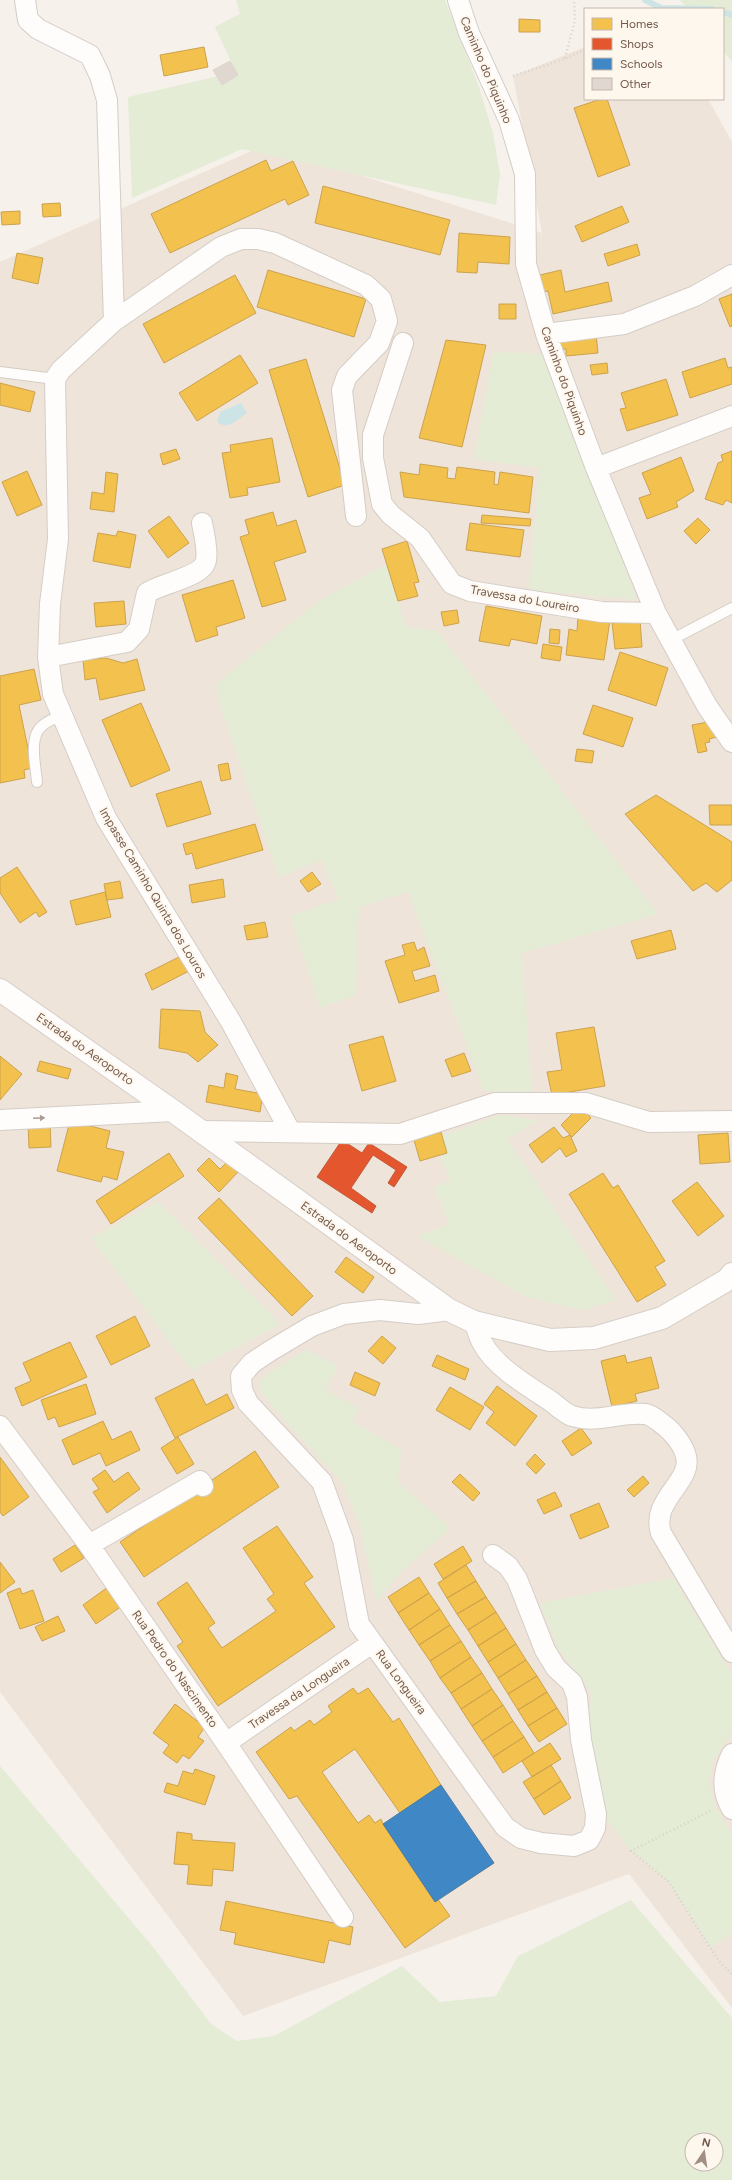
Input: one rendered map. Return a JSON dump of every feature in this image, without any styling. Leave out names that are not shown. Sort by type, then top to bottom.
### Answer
[{"type":"main road","name":"Estrada do Aeroporto","points":[[0,990],[202,1131],[449,1310],[474,1322],[550,1340],[594,1338],[662,1318],[726,1280],[732,1274]]},
{"type":"street","points":[[25,0],[28,20],[38,29],[90,55],[100,76],[107,100],[114,321]]},
{"type":"street","name":"Caminho do Piquinho","points":[[458,0],[469,33],[509,120],[525,174],[526,264],[546,334],[596,468],[656,613],[707,706],[732,742]]},
{"type":"street","points":[[54,379],[61,370],[114,321],[221,247],[241,239],[258,239],[275,243],[366,285],[381,299],[387,321],[379,343],[347,376],[342,390],[356,516]]},
{"type":"street","points":[[546,334],[624,324],[695,296],[732,275]]},
{"type":"street","name":"Travessa do Loureiro","points":[[402,343],[373,435],[373,458],[382,504],[391,515],[420,538],[452,584],[470,591],[602,612],[656,613]]},
{"type":"street","name":"Impasse Caminho Quinta dos Louros","points":[[54,379],[58,539],[50,604],[48,657],[53,694],[106,818],[231,1022],[290,1131]]},
{"type":"street","points":[[596,468],[732,416]]},
{"type":"street","points":[[48,657],[120,644],[134,637],[139,629],[147,593],[155,587],[199,572],[204,567],[207,559],[202,523]]},
{"type":"street","points":[[202,1131],[290,1131],[400,1134],[495,1103],[586,1102],[649,1122],[732,1121]]},
{"type":"street","points":[[0,1120],[173,1111]]},
{"type":"street","name":"Rua Longueira","points":[[449,1310],[418,1314],[380,1310],[344,1314],[312,1326],[252,1363],[241,1376],[242,1390],[248,1403],[322,1482],[343,1540],[359,1624],[505,1827],[521,1838],[541,1843],[574,1846],[589,1840],[595,1828],[596,1814],[581,1740],[577,1697],[572,1683],[556,1668],[544,1650],[517,1579],[508,1566],[493,1555]]},
{"type":"street","points":[[474,1322],[483,1345],[505,1369],[571,1416],[599,1420],[629,1414],[645,1414],[654,1418],[671,1431],[685,1452],[687,1460],[679,1483],[667,1497],[661,1510],[658,1523],[661,1533],[732,1652]]},
{"type":"street","name":"Rua Pedro do Nascimento","points":[[0,1426],[89,1544],[226,1743],[343,1917]]},
{"type":"street","points":[[89,1544],[200,1481],[203,1486]]},
{"type":"street","name":"Travessa da Longueira","points":[[226,1743],[372,1643]]},
{"type":"street","points":[[724,1808],[725,1773],[732,1754]]},
{"type":"lane","points":[[0,372],[54,379]]},
{"type":"lane","points":[[671,640],[732,608]]},
{"type":"lane","points":[[37,782],[35,744],[36,733],[41,726],[62,715]]},
{"type":"path","points":[[565,59],[575,20],[574,0]]},
{"type":"path","points":[[513,76],[565,59],[584,50]]},
{"type":"path","points":[[724,1808],[631,1851],[669,1882],[707,1943],[719,1960],[732,1974]]},
{"type":"shaded area","points":[[584,47],[584,100],[709,100],[732,142],[732,2008],[629,1874],[243,2016],[0,1692],[0,262],[265,145],[542,233],[513,76]]},
{"type":"green space","points":[[236,0],[445,0],[478,84],[493,133],[500,174],[496,205],[242,149],[132,198],[128,97],[236,72],[215,27],[240,14]]},
{"type":"green space","points":[[680,0],[732,0],[732,61],[724,53],[724,8],[687,8]]},
{"type":"green space","points":[[493,352],[547,354],[637,600],[529,590],[539,468],[474,459]]},
{"type":"green space","points":[[386,564],[406,627],[437,631],[658,914],[522,953],[532,1094],[484,1091],[408,892],[359,907],[356,995],[320,1008],[290,916],[339,899],[321,860],[279,877],[220,705],[216,684],[317,602]]},
{"type":"green space","points":[[500,1115],[538,1120],[507,1139],[616,1300],[582,1310],[526,1297],[417,1236],[449,1224],[434,1188],[450,1180],[433,1139]]},
{"type":"green space","points":[[158,1202],[281,1324],[192,1371],[91,1238]]},
{"type":"green space","points":[[306,1350],[338,1366],[325,1390],[359,1408],[352,1421],[402,1450],[397,1482],[451,1528],[399,1574],[377,1602],[359,1524],[343,1483],[293,1430],[261,1392],[259,1382],[268,1373]]},
{"type":"green space","points":[[673,1578],[732,1674],[732,1731],[712,1763],[709,1784],[716,1808],[732,1834],[732,1934],[710,1947],[669,1882],[631,1851],[606,1818],[589,1749],[591,1692],[558,1648],[540,1603]]},
{"type":"green space","points":[[0,1766],[153,1947],[211,2024],[237,2041],[274,2036],[402,1966],[440,2002],[496,1996],[518,1956],[631,1900],[732,2018],[732,2180],[0,2180]]},
{"type":"water","points":[[241,403],[247,413],[228,425],[221,424],[217,421],[220,412]]},
{"type":"building: Homes","points":[[519,19],[540,20],[540,32],[519,32]]},
{"type":"building: Homes","points":[[204,47],[208,67],[164,76],[160,55]]},
{"type":"building: Homes","points":[[598,100],[607,100],[630,165],[598,177],[574,108]]},
{"type":"building: Homes","points":[[266,160],[271,171],[293,161],[309,195],[288,205],[285,199],[170,253],[151,214]]},
{"type":"building: Homes","points":[[323,186],[450,220],[440,255],[315,223]]},
{"type":"building: Homes","points":[[60,203],[61,216],[43,217],[42,204]]},
{"type":"building: Homes","points":[[622,206],[629,222],[582,242],[575,226]]},
{"type":"building: Homes","points":[[20,211],[20,224],[2,225],[1,212]]},
{"type":"building: Homes","points":[[459,233],[510,237],[509,264],[478,262],[477,273],[457,272]]},
{"type":"building: Homes","points":[[637,244],[640,255],[608,266],[604,254]]},
{"type":"building: Homes","points":[[17,253],[43,258],[38,284],[12,278]]},
{"type":"building: Homes","points":[[268,270],[366,299],[354,337],[257,307]]},
{"type":"building: Homes","points":[[561,270],[565,292],[608,282],[612,301],[553,314],[548,291],[544,292],[540,275]]},
{"type":"building: Homes","points":[[235,275],[256,313],[164,363],[143,324]]},
{"type":"building: Homes","points":[[732,294],[732,326],[730,327],[719,299]]},
{"type":"building: Homes","points":[[499,304],[516,304],[516,319],[499,319]]},
{"type":"building: Homes","points":[[596,334],[598,353],[566,356],[566,349],[558,350],[557,338]]},
{"type":"building: Homes","points":[[446,340],[486,345],[462,447],[419,438]]},
{"type":"building: Homes","points":[[240,355],[258,383],[197,421],[179,393]]},
{"type":"building: Homes","points":[[725,358],[728,368],[732,367],[732,384],[690,398],[682,372]]},
{"type":"building: Homes","points":[[306,359],[345,485],[308,497],[269,370]]},
{"type":"building: Homes","points":[[607,363],[608,373],[592,375],[590,365]]},
{"type":"building: Homes","points":[[666,379],[678,415],[627,431],[620,409],[626,408],[621,393]]},
{"type":"building: Homes","points":[[0,383],[35,392],[30,412],[0,405]]},
{"type":"building: Homes","points":[[272,438],[280,482],[247,488],[248,495],[230,498],[222,453],[231,452],[230,445]]},
{"type":"building: Homes","points":[[176,449],[180,459],[163,465],[160,454]]},
{"type":"building: Homes","points":[[732,451],[732,503],[726,500],[723,505],[705,499],[718,463],[723,461],[721,455]]},
{"type":"building: Homes","points":[[681,457],[694,491],[676,502],[678,507],[647,519],[639,498],[651,494],[642,473]]},
{"type":"building: Homes","points":[[420,464],[448,468],[447,478],[455,479],[457,467],[495,472],[494,484],[498,485],[500,472],[533,477],[529,513],[404,497],[400,472],[419,475]]},
{"type":"building: Homes","points":[[27,471],[42,505],[17,516],[2,482]]},
{"type":"building: Homes","points":[[106,472],[118,474],[114,512],[90,509],[92,492],[104,494]]},
{"type":"building: Homes","points":[[273,512],[277,526],[296,520],[306,552],[274,562],[286,600],[262,607],[240,537],[249,534],[245,520]]},
{"type":"building: Homes","points":[[482,515],[531,519],[530,526],[481,523]]},
{"type":"building: Homes","points":[[169,516],[189,543],[168,558],[148,531]]},
{"type":"building: Homes","points":[[698,518],[710,530],[696,544],[684,531]]},
{"type":"building: Homes","points":[[470,523],[524,530],[520,557],[466,550]]},
{"type":"building: Homes","points":[[118,531],[136,535],[130,568],[93,561],[98,533],[116,536]]},
{"type":"building: Homes","points":[[407,541],[419,582],[414,583],[418,596],[398,601],[382,549]]},
{"type":"building: Homes","points":[[233,580],[245,618],[216,627],[218,635],[196,642],[182,595]]},
{"type":"building: Homes","points":[[124,601],[126,624],[96,627],[94,603]]},
{"type":"building: Homes","points":[[486,606],[542,616],[537,644],[511,639],[509,646],[479,641]]},
{"type":"building: Homes","points":[[457,610],[459,623],[444,626],[441,612]]},
{"type":"building: Homes","points":[[578,616],[610,620],[604,660],[566,655],[569,629],[577,631]]},
{"type":"building: Homes","points":[[640,620],[642,647],[615,649],[612,623]]},
{"type":"building: Homes","points":[[550,629],[560,630],[559,644],[549,643]]},
{"type":"building: Homes","points":[[543,644],[562,647],[560,661],[541,658]]},
{"type":"building: Homes","points":[[620,652],[668,668],[656,706],[608,690]]},
{"type":"building: Homes","points":[[106,658],[123,663],[137,659],[145,690],[100,700],[96,678],[85,680],[83,660]]},
{"type":"building: Homes","points":[[34,669],[41,700],[19,705],[32,768],[24,770],[25,778],[0,783],[0,676]]},
{"type":"building: Homes","points":[[141,703],[170,770],[131,787],[102,720]]},
{"type":"building: Homes","points":[[593,705],[633,718],[623,747],[583,734]]},
{"type":"building: Homes","points":[[708,722],[717,737],[709,739],[710,742],[705,743],[707,751],[698,753],[692,725]]},
{"type":"building: Homes","points":[[577,749],[594,751],[592,763],[575,761]]},
{"type":"building: Homes","points":[[228,763],[231,779],[221,781],[218,765]]},
{"type":"building: Homes","points":[[201,781],[211,814],[167,827],[156,794]]},
{"type":"building: Homes","points":[[656,795],[732,842],[732,880],[717,892],[706,883],[693,891],[625,814]]},
{"type":"building: Homes","points":[[709,805],[732,805],[732,825],[710,825]]},
{"type":"building: Homes","points":[[255,824],[263,850],[196,869],[192,853],[186,855],[183,844]]},
{"type":"building: Homes","points":[[17,867],[47,912],[39,917],[36,912],[20,923],[0,893],[0,878]]},
{"type":"building: Homes","points":[[312,872],[321,884],[308,892],[300,881]]},
{"type":"building: Homes","points":[[223,879],[225,897],[192,903],[189,885]]},
{"type":"building: Homes","points":[[120,881],[123,898],[107,900],[104,884]]},
{"type":"building: Homes","points":[[105,892],[111,917],[76,925],[70,901]]},
{"type":"building: Homes","points":[[265,922],[268,937],[247,940],[244,926]]},
{"type":"building: Homes","points":[[671,930],[676,949],[637,959],[631,941]]},
{"type":"building: Homes","points":[[414,942],[417,951],[424,947],[430,966],[412,971],[415,981],[435,975],[439,991],[399,1003],[385,961],[405,955],[402,945]]},
{"type":"building: Homes","points":[[183,955],[191,970],[152,990],[145,974]]},
{"type":"building: Homes","points":[[161,1009],[200,1011],[205,1032],[218,1045],[198,1062],[187,1053],[159,1048]]},
{"type":"building: Homes","points":[[594,1027],[605,1086],[552,1095],[547,1072],[562,1070],[556,1033]]},
{"type":"building: Homes","points":[[383,1036],[396,1081],[362,1091],[349,1045]]},
{"type":"building: Homes","points":[[464,1053],[471,1071],[452,1077],[445,1060]]},
{"type":"building: Homes","points":[[0,1056],[22,1074],[0,1100]]},
{"type":"building: Homes","points":[[40,1061],[71,1069],[68,1079],[37,1071]]},
{"type":"building: Homes","points":[[226,1073],[238,1076],[235,1089],[263,1094],[260,1112],[206,1102],[209,1085],[224,1088]]},
{"type":"building: Homes","points":[[580,1106],[591,1118],[572,1137],[561,1125]]},
{"type":"building: Homes","points":[[70,1121],[110,1131],[106,1148],[124,1152],[117,1180],[103,1176],[101,1182],[57,1171]]},
{"type":"building: Homes","points":[[50,1122],[51,1147],[29,1148],[28,1123]]},
{"type":"building: Homes","points":[[554,1127],[563,1138],[570,1135],[577,1151],[566,1157],[560,1148],[542,1163],[529,1145]]},
{"type":"building: Homes","points":[[441,1132],[447,1153],[420,1161],[414,1140]]},
{"type":"building: Homes","points":[[728,1133],[730,1162],[700,1164],[698,1135]]},
{"type":"building: Homes","points":[[169,1153],[184,1176],[111,1224],[96,1201]]},
{"type":"building: Homes","points":[[209,1158],[220,1169],[228,1161],[238,1172],[219,1192],[197,1170]]},
{"type":"building: Homes","points":[[603,1173],[613,1188],[618,1185],[665,1261],[655,1267],[666,1285],[637,1302],[569,1194]]},
{"type":"building: Homes","points":[[697,1182],[724,1216],[698,1236],[672,1201]]},
{"type":"building: Homes","points":[[219,1198],[313,1296],[292,1316],[198,1218]]},
{"type":"building: Homes","points":[[346,1257],[374,1277],[363,1293],[335,1272]]},
{"type":"building: Homes","points":[[135,1316],[150,1346],[111,1365],[96,1336]]},
{"type":"building: Homes","points":[[382,1336],[396,1348],[383,1364],[368,1351]]},
{"type":"building: Homes","points":[[70,1342],[87,1377],[22,1406],[15,1388],[31,1381],[23,1363]]},
{"type":"building: Homes","points":[[437,1355],[469,1369],[465,1380],[432,1366]]},
{"type":"building: Homes","points":[[625,1355],[627,1363],[651,1357],[659,1388],[635,1394],[637,1401],[612,1407],[601,1361]]},
{"type":"building: Homes","points":[[355,1372],[380,1383],[375,1396],[350,1385]]},
{"type":"building: Homes","points":[[193,1379],[206,1405],[227,1394],[234,1408],[175,1438],[155,1398]]},
{"type":"building: Homes","points":[[86,1384],[96,1414],[59,1427],[55,1417],[48,1420],[41,1400]]},
{"type":"building: Homes","points":[[497,1386],[537,1416],[515,1446],[486,1423],[494,1412],[484,1404]]},
{"type":"building: Homes","points":[[450,1387],[484,1407],[470,1430],[436,1410]]},
{"type":"building: Homes","points":[[103,1421],[112,1440],[131,1431],[140,1450],[106,1466],[100,1453],[73,1465],[62,1440]]},
{"type":"building: Homes","points":[[581,1428],[592,1443],[572,1456],[562,1441]]},
{"type":"building: Homes","points":[[178,1437],[194,1464],[177,1474],[161,1448]]},
{"type":"building: Homes","points":[[255,1451],[279,1487],[144,1577],[120,1542]]},
{"type":"building: Homes","points":[[535,1454],[545,1464],[536,1474],[526,1464]]},
{"type":"building: Homes","points":[[0,1457],[29,1497],[3,1516],[0,1512]]},
{"type":"building: Homes","points":[[105,1470],[114,1482],[128,1472],[140,1489],[107,1513],[93,1492],[99,1489],[92,1479]]},
{"type":"building: Homes","points":[[460,1474],[480,1493],[473,1501],[452,1482]]},
{"type":"building: Homes","points":[[643,1476],[649,1483],[634,1497],[627,1490]]},
{"type":"building: Homes","points":[[555,1492],[562,1506],[544,1514],[537,1500]]},
{"type":"building: Homes","points":[[599,1503],[609,1527],[580,1539],[570,1515]]},
{"type":"building: Homes","points":[[277,1526],[313,1577],[304,1583],[335,1627],[218,1706],[177,1646],[183,1642],[157,1603],[187,1582],[215,1623],[208,1628],[222,1648],[276,1611],[267,1599],[274,1594],[243,1548]]},
{"type":"building: Homes","points":[[75,1545],[84,1558],[61,1572],[53,1559]]},
{"type":"building: Homes","points":[[463,1546],[472,1561],[443,1579],[434,1564]]},
{"type":"building: Homes","points":[[0,1562],[15,1582],[0,1593]]},
{"type":"building: Homes","points":[[466,1565],[476,1581],[447,1598],[438,1583]]},
{"type":"building: Homes","points":[[419,1577],[429,1593],[398,1613],[388,1597]]},
{"type":"building: Homes","points":[[476,1581],[486,1597],[457,1614],[447,1598]]},
{"type":"building: Homes","points":[[108,1587],[122,1606],[96,1624],[83,1605]]},
{"type":"building: Homes","points":[[20,1588],[22,1594],[33,1590],[44,1621],[20,1629],[7,1593]]},
{"type":"building: Homes","points":[[429,1593],[440,1609],[409,1630],[398,1613]]},
{"type":"building: Homes","points":[[486,1597],[496,1612],[468,1630],[457,1614]]},
{"type":"building: Homes","points":[[440,1609],[450,1625],[419,1645],[409,1630]]},
{"type":"building: Homes","points":[[496,1612],[506,1628],[478,1646],[468,1630]]},
{"type":"building: Homes","points":[[58,1616],[65,1631],[42,1641],[35,1627]]},
{"type":"building: Homes","points":[[450,1625],[461,1641],[430,1661],[419,1645]]},
{"type":"building: Homes","points":[[506,1628],[516,1644],[488,1662],[478,1646]]},
{"type":"building: Homes","points":[[461,1641],[471,1657],[440,1678],[430,1661]]},
{"type":"building: Homes","points":[[516,1644],[526,1660],[498,1678],[488,1662]]},
{"type":"building: Homes","points":[[471,1657],[482,1673],[451,1693],[440,1678]]},
{"type":"building: Homes","points":[[526,1660],[537,1676],[508,1694],[498,1678]]},
{"type":"building: Homes","points":[[482,1673],[492,1689],[461,1709],[451,1693]]},
{"type":"building: Homes","points":[[537,1676],[547,1692],[518,1710],[508,1694]]},
{"type":"building: Homes","points":[[353,1688],[358,1694],[368,1688],[393,1722],[399,1718],[441,1785],[400,1813],[355,1749],[322,1772],[358,1823],[369,1815],[375,1823],[381,1819],[383,1824],[450,1916],[405,1948],[297,1796],[289,1799],[256,1752],[291,1727],[294,1731],[310,1720],[314,1725],[332,1712],[328,1706]]},
{"type":"building: Homes","points":[[492,1689],[503,1705],[472,1726],[461,1709]]},
{"type":"building: Homes","points":[[547,1692],[557,1708],[528,1726],[518,1710]]},
{"type":"building: Homes","points":[[175,1704],[205,1727],[198,1737],[204,1741],[189,1759],[183,1755],[177,1763],[163,1753],[169,1745],[153,1733]]},
{"type":"building: Homes","points":[[503,1705],[513,1721],[482,1741],[472,1726]]},
{"type":"building: Homes","points":[[557,1708],[567,1724],[539,1742],[528,1726]]},
{"type":"building: Homes","points":[[513,1721],[524,1737],[493,1757],[482,1741]]},
{"type":"building: Homes","points":[[524,1737],[534,1753],[503,1773],[493,1757]]},
{"type":"building: Homes","points":[[550,1743],[561,1759],[532,1777],[522,1761]]},
{"type":"building: Homes","points":[[551,1765],[561,1781],[534,1799],[523,1782]]},
{"type":"building: Homes","points":[[195,1769],[215,1776],[205,1805],[164,1792],[167,1783],[178,1786],[183,1771],[193,1774]]},
{"type":"building: Homes","points":[[561,1781],[571,1798],[544,1815],[534,1799]]},
{"type":"building: Homes","points":[[177,1832],[192,1834],[192,1840],[235,1843],[233,1871],[213,1869],[212,1886],[187,1884],[189,1865],[174,1864]]},
{"type":"building: Homes","points":[[226,1901],[353,1927],[350,1945],[329,1940],[324,1963],[234,1944],[236,1933],[220,1930]]},
{"type":"building: Shops","points":[[342,1140],[362,1153],[369,1143],[407,1167],[394,1187],[388,1183],[396,1170],[373,1155],[351,1188],[376,1206],[372,1213],[317,1177]]},
{"type":"building: Schools","points":[[441,1785],[494,1863],[435,1902],[383,1824]]},
{"type":"building: Other","points":[[230,61],[238,75],[222,85],[213,70]]},
{"type":"waterway","points":[[645,0],[661,8]]},
{"type":"waterway","points":[[724,12],[732,15]]}]
